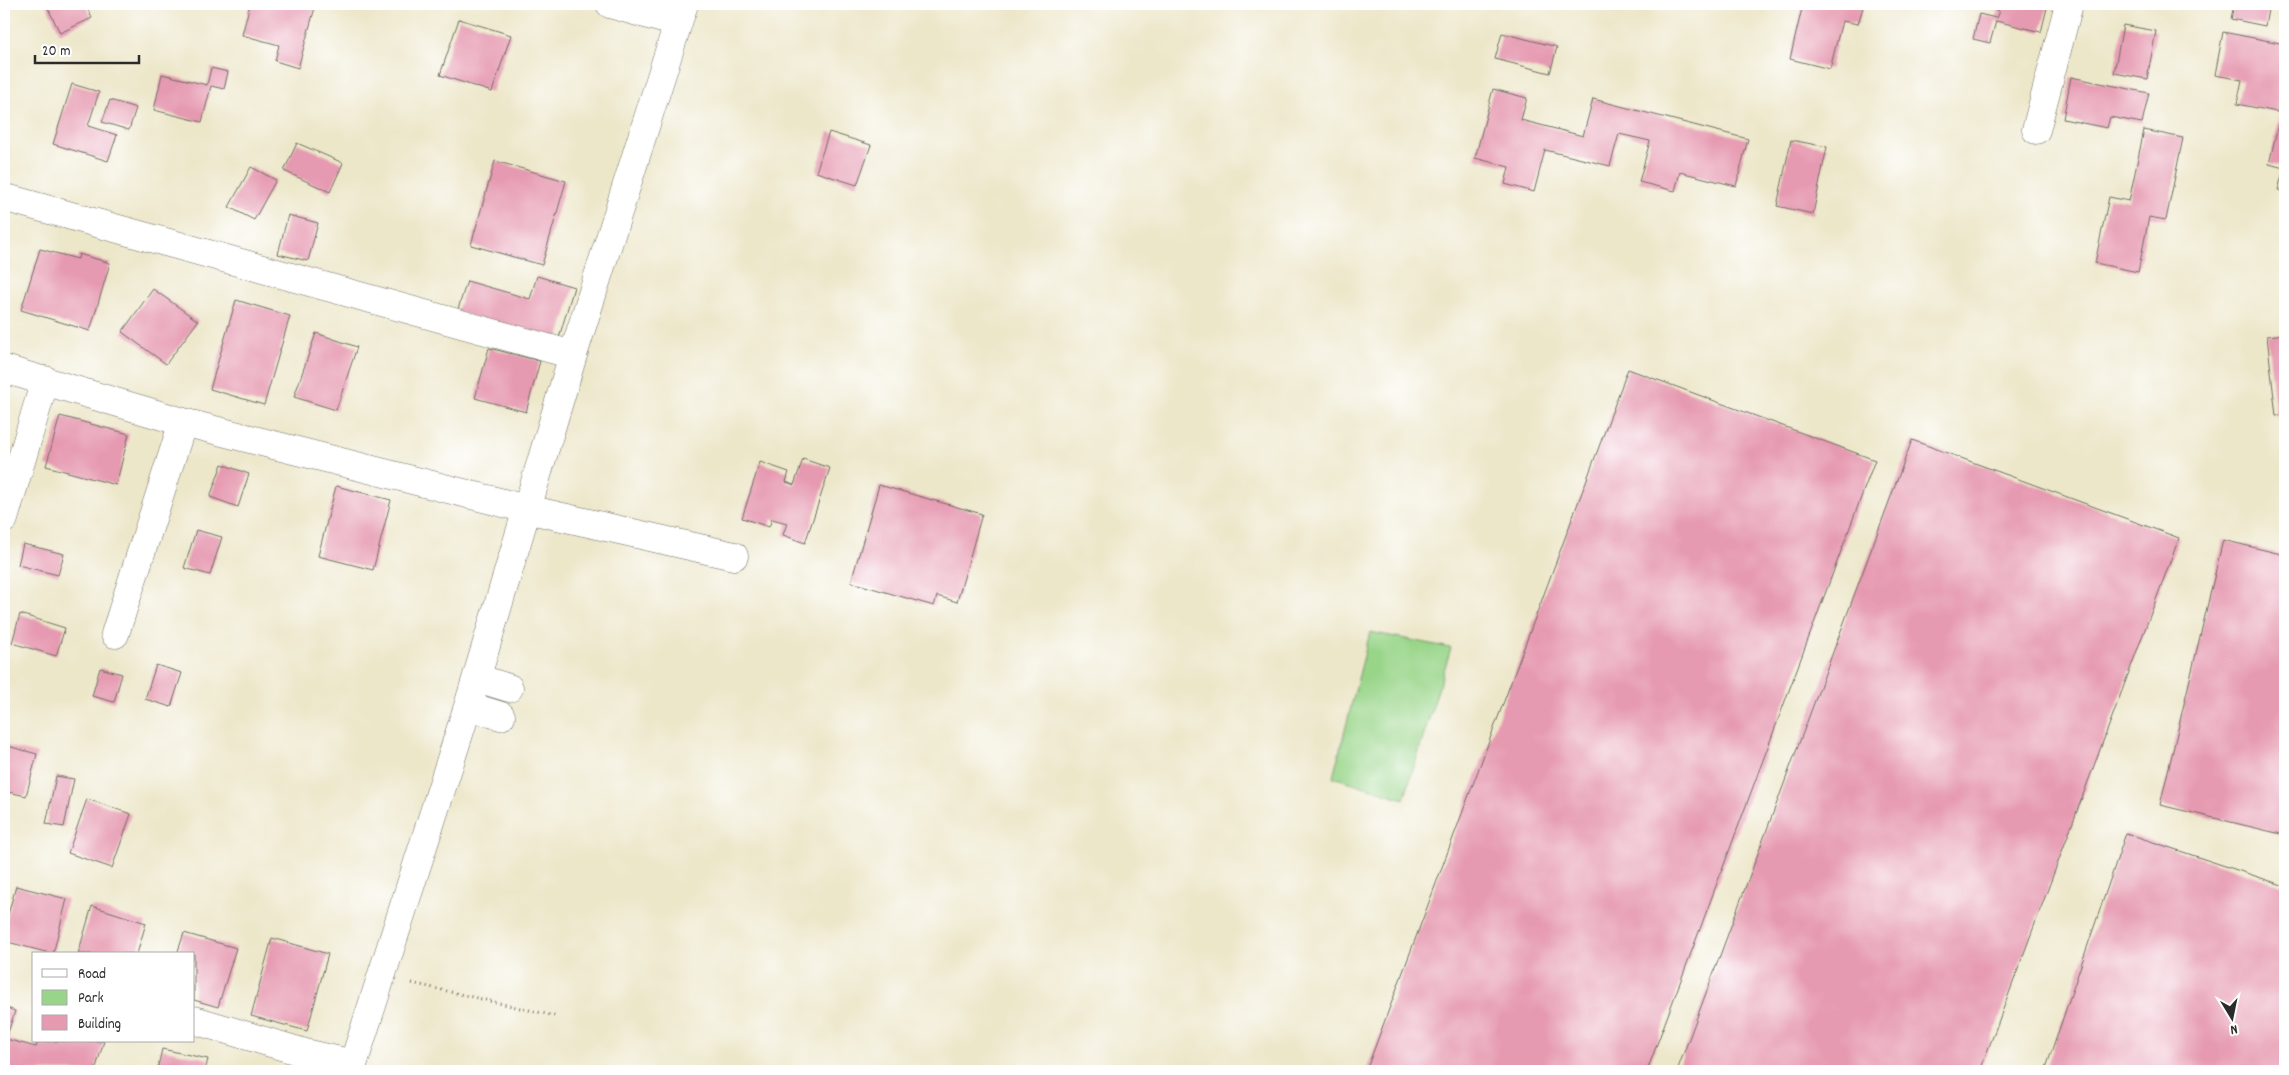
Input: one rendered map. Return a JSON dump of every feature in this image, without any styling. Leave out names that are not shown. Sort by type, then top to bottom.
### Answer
[{"type":"street","points":[[195,1020],[352,1068],[477,678],[573,355],[680,13],[610,4]]},
{"type":"street","points":[[2036,130],[2069,4]]},
{"type":"street","points":[[10,200],[573,355]]},
{"type":"street","points":[[4,369],[183,422],[527,509],[734,556]]},
{"type":"street","points":[[4,519],[46,380]]},
{"type":"street","points":[[115,634],[183,422]]},
{"type":"street","points":[[477,678],[509,688]]},
{"type":"street","points":[[468,706],[500,716]]},
{"type":"path","points":[[382,975],[555,1016]]},
{"type":"green space","points":[[1370,632],[1451,648],[1404,799],[1333,777]]},
{"type":"building","points":[[46,4],[85,4],[92,18],[60,33]]},
{"type":"building","points":[[250,4],[316,4],[298,68],[275,61],[279,45],[242,35]]},
{"type":"building","points":[[1803,4],[1864,4],[1858,24],[1842,21],[1830,69],[1790,59]]},
{"type":"building","points":[[1981,4],[2048,4],[2041,32],[1996,21],[1990,43],[1973,39],[1979,14],[1996,18],[1999,11],[1980,6]]},
{"type":"building","points":[[2234,4],[2269,4],[2265,26],[2231,19]]},
{"type":"building","points":[[459,19],[511,35],[492,92],[440,75]]},
{"type":"building","points":[[2123,25],[2156,31],[2147,79],[2114,73]]},
{"type":"building","points":[[2223,32],[2285,44],[2285,72],[2277,112],[2237,104],[2242,80],[2215,75]]},
{"type":"building","points":[[1502,33],[1557,47],[1550,73],[1495,59]]},
{"type":"building","points":[[211,68],[228,72],[224,89],[211,86],[202,122],[154,110],[162,74],[207,85]]},
{"type":"building","points":[[2071,77],[2149,93],[2142,123],[2110,117],[2107,128],[2063,119]]},
{"type":"building","points":[[72,84],[99,92],[88,126],[117,135],[108,161],[53,144]]},
{"type":"building","points":[[1493,89],[1527,98],[1521,120],[1583,136],[1593,99],[1748,139],[1736,186],[1680,172],[1675,191],[1639,182],[1650,141],[1619,134],[1610,166],[1545,150],[1534,192],[1505,184],[1509,167],[1475,158]]},
{"type":"building","points":[[110,100],[136,108],[129,130],[102,122]]},
{"type":"building","points":[[2282,108],[2285,109],[2285,191],[2278,190],[2284,168],[2269,164]]},
{"type":"building","points":[[2144,130],[2183,138],[2166,220],[2149,217],[2138,272],[2095,263],[2109,197],[2129,201]]},
{"type":"building","points":[[829,132],[871,145],[857,185],[816,172]]},
{"type":"building","points":[[1791,140],[1827,147],[1813,214],[1777,206]]},
{"type":"building","points":[[297,143],[343,163],[330,192],[284,171]]},
{"type":"building","points":[[495,161],[566,181],[542,265],[471,245]]},
{"type":"building","points":[[251,167],[276,180],[254,220],[229,207]]},
{"type":"building","points":[[288,215],[318,223],[308,261],[278,254]]},
{"type":"building","points":[[40,249],[78,259],[79,254],[110,263],[90,331],[21,310]]},
{"type":"building","points":[[537,276],[574,287],[558,341],[457,312],[467,281],[530,299]]},
{"type":"building","points":[[153,289],[198,321],[166,364],[122,332]]},
{"type":"building","points":[[236,300],[290,316],[264,405],[210,389]]},
{"type":"building","points":[[316,333],[357,347],[336,410],[294,397]]},
{"type":"building","points":[[2285,334],[2285,415],[2276,416],[2267,336]]},
{"type":"building","points":[[489,348],[540,361],[526,412],[475,398]]},
{"type":"building","points":[[1628,369],[1875,460],[1647,1071],[1366,1071]]},
{"type":"building","points":[[60,416],[129,434],[116,485],[46,466]]},
{"type":"building","points":[[1912,440],[2179,538],[1980,1071],[1677,1071]]},
{"type":"building","points":[[803,459],[830,468],[805,543],[783,535],[787,523],[772,519],[769,527],[742,518],[760,462],[789,472],[786,482],[794,485]]},
{"type":"building","points":[[222,464],[249,474],[238,507],[210,497]]},
{"type":"building","points":[[879,485],[982,514],[957,602],[937,596],[934,606],[851,582]]},
{"type":"building","points":[[336,486],[391,500],[373,570],[318,556]]},
{"type":"building","points":[[196,530],[222,537],[210,575],[184,568]]},
{"type":"building","points":[[2223,540],[2285,555],[2285,835],[2160,805]]},
{"type":"building","points":[[23,544],[64,554],[58,575],[18,565]]},
{"type":"building","points":[[20,614],[65,628],[56,656],[12,643]]},
{"type":"building","points":[[156,665],[182,673],[171,707],[145,699]]},
{"type":"building","points":[[100,668],[122,674],[114,702],[92,696]]},
{"type":"building","points":[[4,745],[37,754],[26,796],[4,791]]},
{"type":"building","points":[[56,776],[74,779],[64,827],[46,824]]},
{"type":"building","points":[[87,799],[131,814],[112,868],[68,853]]},
{"type":"building","points":[[2126,833],[2285,886],[2285,1071],[2045,1071]]},
{"type":"building","points":[[16,886],[67,899],[54,952],[45,952],[4,941],[4,929]]},
{"type":"building","points":[[92,906],[146,923],[138,952],[79,952]]},
{"type":"building","points":[[184,933],[236,948],[218,1007],[195,1000],[195,952],[178,952]]},
{"type":"building","points":[[272,938],[328,954],[307,1031],[251,1016]]},
{"type":"building","points":[[4,1007],[15,1011],[6,1039],[36,1047],[38,1042],[104,1042],[95,1071],[4,1071]]},
{"type":"building","points":[[162,1049],[208,1059],[205,1071],[157,1071]]}]
